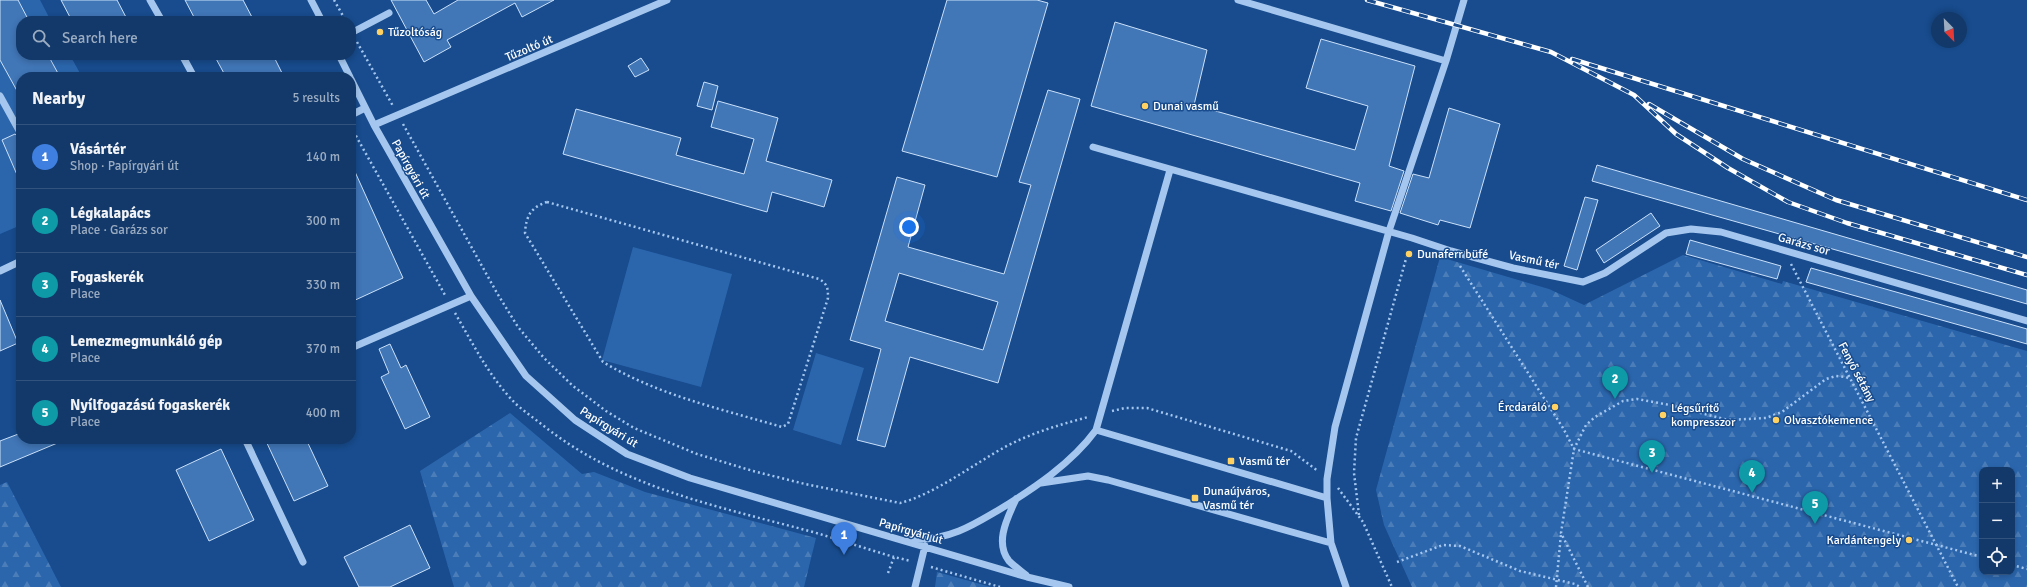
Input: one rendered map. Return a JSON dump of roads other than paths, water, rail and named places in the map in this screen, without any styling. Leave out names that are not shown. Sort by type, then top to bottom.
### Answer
[{"type":"street","points":[[150,0],[159,16]]},
{"type":"street","points":[[311,0],[319,16]]},
{"type":"street","name":"Tűzoltó út","points":[[374,125],[667,0]]},
{"type":"street","points":[[1238,0],[1446,61]]},
{"type":"street","points":[[1346,587],[1331,543],[1327,498],[1327,479],[1334,426],[1389,231],[1446,61],[1464,0]]},
{"type":"street","points":[[356,30],[389,13]]},
{"type":"street","points":[[185,60],[191,72]]},
{"type":"street","name":"Papírgyári út","points":[[341,60],[347,72]]},
{"type":"street","name":"Papírgyári út","points":[[356,90],[470,296],[526,376],[574,420],[627,454],[690,478],[1028,577],[1069,587]]},
{"type":"street","points":[[0,96],[16,125]]},
{"type":"street","points":[[356,112],[365,108]]},
{"type":"street","name":"Vasmű tér","points":[[1093,147],[1389,231],[1451,251],[1513,268],[1583,282]]},
{"type":"street","points":[[897,539],[923,540],[959,532],[1017,499],[1039,484],[1084,446],[1096,430],[1170,170]]},
{"type":"street","name":"Garázs sor","points":[[1583,282],[1605,273],[1666,233],[1691,229],[1721,232],[2027,321]]},
{"type":"street","points":[[0,270],[16,263]]},
{"type":"street","points":[[356,346],[470,296]]},
{"type":"street","points":[[1096,430],[1327,498]]},
{"type":"street","points":[[247,444],[304,562]]},
{"type":"street","points":[[1039,484],[1088,476],[1108,480],[1331,543]]},
{"type":"street","points":[[1017,499],[1006,521],[1002,537],[1003,548],[1009,560],[1028,577]]},
{"type":"street","points":[[915,587],[925,546]]},
{"type":"street","points":[[1342,575],[1349,587]]},
{"type":"railway","points":[[1367,0],[1551,52],[1634,95],[1676,134],[1728,168],[1788,202],[1847,223],[2027,275]]},
{"type":"railway","points":[[1572,59],[2027,200]]},
{"type":"railway","points":[[1649,104],[1743,159],[1836,200],[2027,257]]},
{"type":"place","name":"Tűzoltóság","points":[[380,32]]},
{"type":"place","name":"Dunai vasmű","points":[[1145,106]]},
{"type":"place","name":"Dunaferr büfé","points":[[1409,254]]},
{"type":"place","name":"Légkalapács","points":[[1615,399]]},
{"type":"place","name":"Ércdaráló","points":[[1555,407]]},
{"type":"place","name":"Légsűrítő kompresszor","points":[[1663,415]]},
{"type":"place","name":"Olvasztókemence","points":[[1776,420]]},
{"type":"place","name":"Vasmű tér","points":[[1231,461]]},
{"type":"place","name":"Fogaskerék","points":[[1652,473]]},
{"type":"place","name":"Lemezmegmunkáló gép","points":[[1752,493]]},
{"type":"place","name":"Dunaújváros, Vasmű tér","points":[[1195,498]]},
{"type":"place","name":"Nyílfogazású fogaskerék","points":[[1815,524]]},
{"type":"place","name":"Kardántengely","points":[[1909,540]]},
{"type":"place","name":"Vásártér","points":[[844,555]]}]
